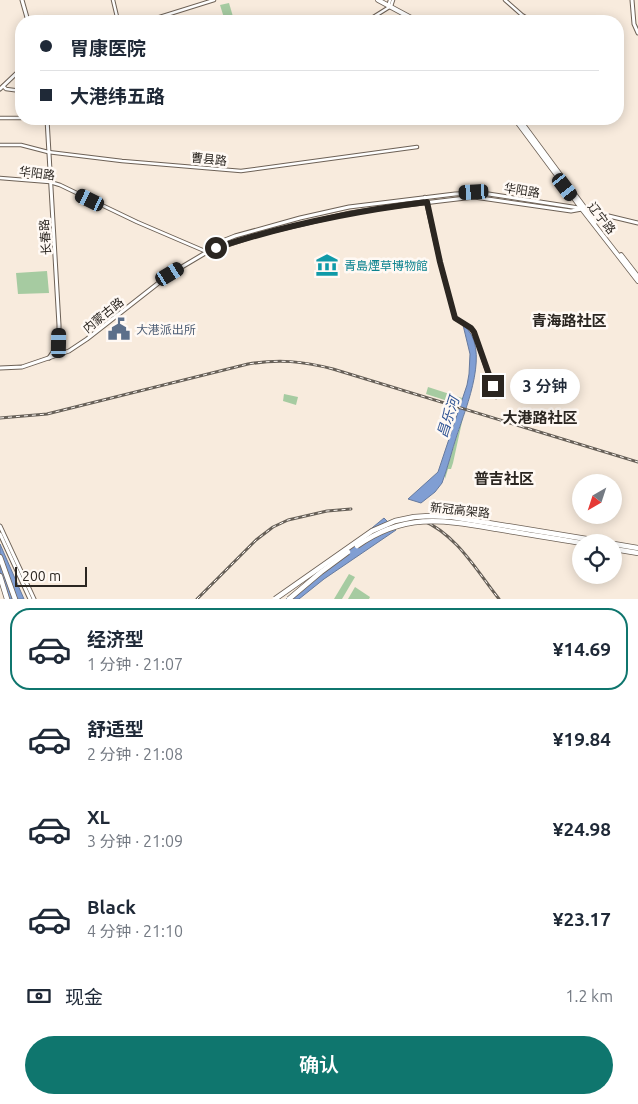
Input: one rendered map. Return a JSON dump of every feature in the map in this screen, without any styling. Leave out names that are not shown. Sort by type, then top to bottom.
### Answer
[{"type":"highway","name":"新冠高架路","points":[[275,599],[372,531],[395,521],[414,517],[452,517],[572,537]]},
{"type":"highway","name":"新冠高架路","points":[[289,599],[321,572],[360,544],[378,533],[411,522],[428,520],[465,523],[572,541]]},
{"type":"highway","points":[[622,545],[638,548]]},
{"type":"highway","points":[[622,549],[638,552]]},
{"type":"highway","points":[[0,557],[14,599]]},
{"type":"highway","points":[[0,564],[14,599]]},
{"type":"highway","points":[[0,576],[6,599]]},
{"type":"highway","points":[[0,583],[6,599]]},
{"type":"main road","points":[[22,0],[26,15]]},
{"type":"main road","points":[[378,0],[402,15]]},
{"type":"main road","points":[[632,0],[634,24],[638,33]]},
{"type":"main road","points":[[389,7],[405,15]]},
{"type":"main road","points":[[1,87],[15,74]]},
{"type":"main road","name":"长春路","points":[[47,125],[59,325],[59,355]]},
{"type":"main road","name":"辽宁路","points":[[521,125],[582,209],[638,279]]},
{"type":"main road","name":"辽宁路","points":[[522,125],[638,279]]},
{"type":"main road","name":"华阳路","points":[[207,252],[215,244],[276,224],[349,207],[427,197],[482,193],[582,209]]},
{"type":"main road","name":"华阳路","points":[[207,252],[260,234],[390,206],[474,197],[571,211],[582,209]]},
{"type":"main road","points":[[582,209],[638,223]]},
{"type":"main road","name":"内蒙古路","points":[[0,368],[22,367],[59,355],[77,346],[151,287],[207,252]]},
{"type":"main road","points":[[48,359],[59,343]]},
{"type":"main road","points":[[0,526],[2,535],[30,599]]},
{"type":"main road","points":[[2,535],[34,599]]},
{"type":"street","points":[[112,0],[116,15]]},
{"type":"street","points":[[166,15],[214,0]]},
{"type":"street","points":[[376,15],[389,7],[390,0],[378,0]]},
{"type":"street","points":[[505,0],[522,15]]},
{"type":"street","points":[[1,87],[15,90]]},
{"type":"street","points":[[0,118],[15,118]]},
{"type":"street","name":"曹县路","points":[[0,145],[21,145],[48,152],[122,161],[241,171],[417,147]]},
{"type":"street","name":"华阳路","points":[[0,178],[50,182],[60,185],[137,222],[207,252]]},
{"type":"street","points":[[427,197],[440,262],[455,318],[474,332],[496,397]]},
{"type":"green space","points":[[229,3],[233,15],[223,15],[220,5]]},
{"type":"green space","points":[[47,271],[49,293],[18,294],[16,273]]},
{"type":"green space","points":[[428,387],[462,398],[460,405],[426,394]]},
{"type":"green space","points":[[284,394],[298,397],[296,405],[283,401]]},
{"type":"green space","points":[[464,413],[453,463],[451,469],[448,469],[445,479],[445,475]]},
{"type":"green space","points":[[349,574],[355,577],[342,599],[334,599]]},
{"type":"green space","points":[[355,587],[370,597],[369,599],[348,599]]},
{"type":"water","points":[[463,325],[471,335],[476,348],[474,378],[442,483],[435,492],[421,503],[408,499],[438,472],[467,385],[470,354]]},
{"type":"water","points":[[384,518],[396,530],[324,579],[299,599],[286,599]]},
{"type":"water","points":[[0,544],[24,599],[8,599],[0,579]]},
{"type":"railway","points":[[0,418],[47,414],[248,364],[290,362],[333,369],[638,462]]},
{"type":"railway","points":[[197,599],[256,540],[273,527],[288,520],[327,511],[351,509]]},
{"type":"railway","points":[[422,520],[446,535],[456,544],[499,599]]},
{"type":"place","name":"青島煙草博物館","points":[[327,265]]},
{"type":"place","name":"大港派出所","points":[[119,329]]},
{"type":"district","name":"青海路社区","points":[[569,320]]},
{"type":"district","name":"大港路社区","points":[[540,417]]},
{"type":"district","name":"普吉社区","points":[[504,478]]},
{"type":"route","points":[[216,248],[260,234],[350,213],[427,202],[455,318],[474,332],[493,386]]},
{"type":"water label","name":"昌乐河","points":[[448,417]]}]
